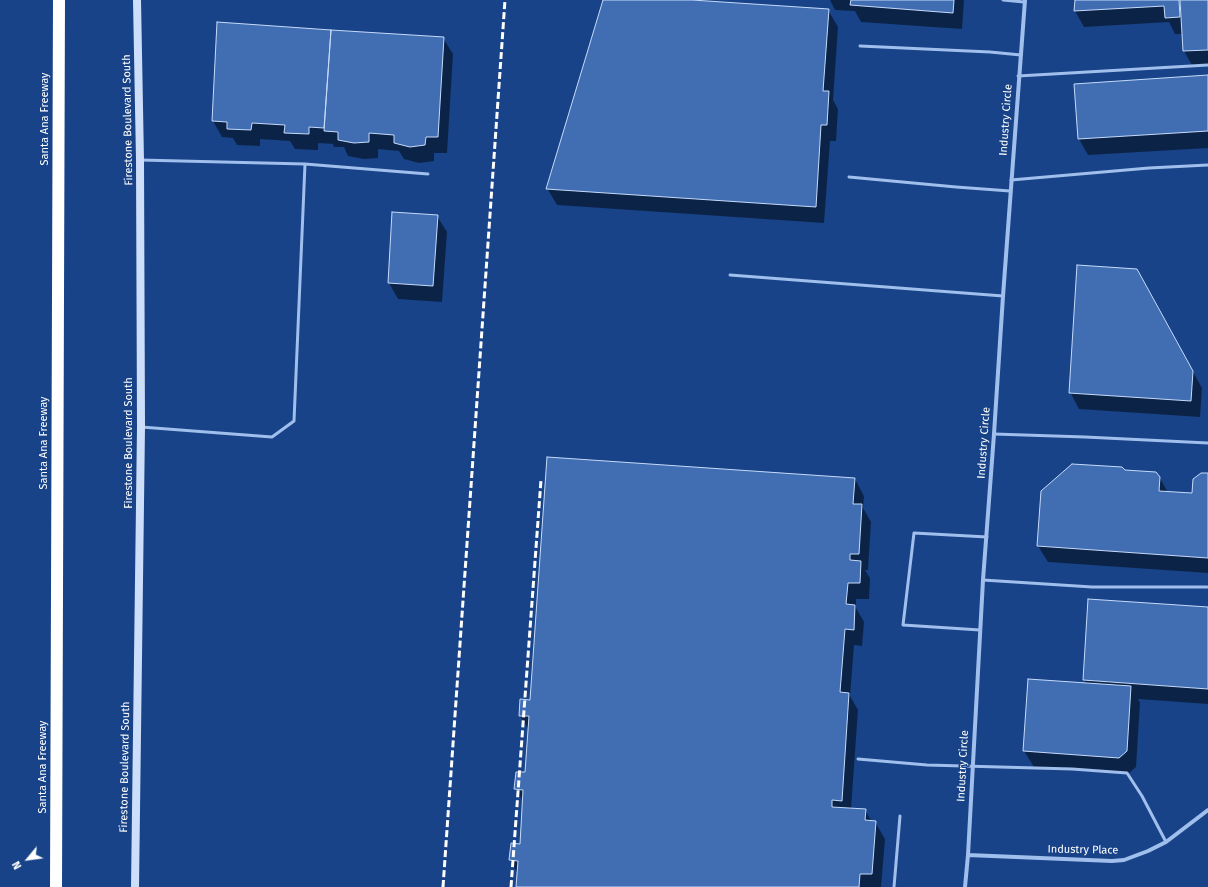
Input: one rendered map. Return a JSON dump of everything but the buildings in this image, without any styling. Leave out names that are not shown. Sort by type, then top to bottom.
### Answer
[{"type":"highway","name":"Santa Ana Freeway","points":[[56,887],[59,0]]},
{"type":"street","name":"Firestone Boulevard South","points":[[135,887],[141,427],[140,160],[137,0]]},
{"type":"street","name":"Industry Circle","points":[[965,887],[983,580],[1024,1]]},
{"type":"street","name":"Industry Place","points":[[968,855],[1112,862],[1135,856],[1166,842],[1208,810]]},
{"type":"lane","points":[[1003,0],[1024,1]]},
{"type":"lane","points":[[860,46],[1021,54]]},
{"type":"lane","points":[[1018,76],[1208,65]]},
{"type":"lane","points":[[140,160],[305,164],[428,174]]},
{"type":"lane","points":[[141,427],[272,437],[294,421],[305,164]]},
{"type":"lane","points":[[1011,180],[1149,168],[1208,165]]},
{"type":"lane","points":[[849,177],[1010,191]]},
{"type":"lane","points":[[730,275],[1002,296]]},
{"type":"lane","points":[[994,434],[1208,443]]},
{"type":"lane","points":[[980,630],[903,625],[914,533],[987,538]]},
{"type":"lane","points":[[983,580],[1092,586],[1207,587]]},
{"type":"lane","points":[[858,760],[927,765],[1072,769],[1127,773],[1142,796],[1166,842]]},
{"type":"lane","points":[[894,887],[900,816]]},
{"type":"railway","points":[[443,887],[505,0]]},
{"type":"railway","points":[[511,887],[541,480]]}]
